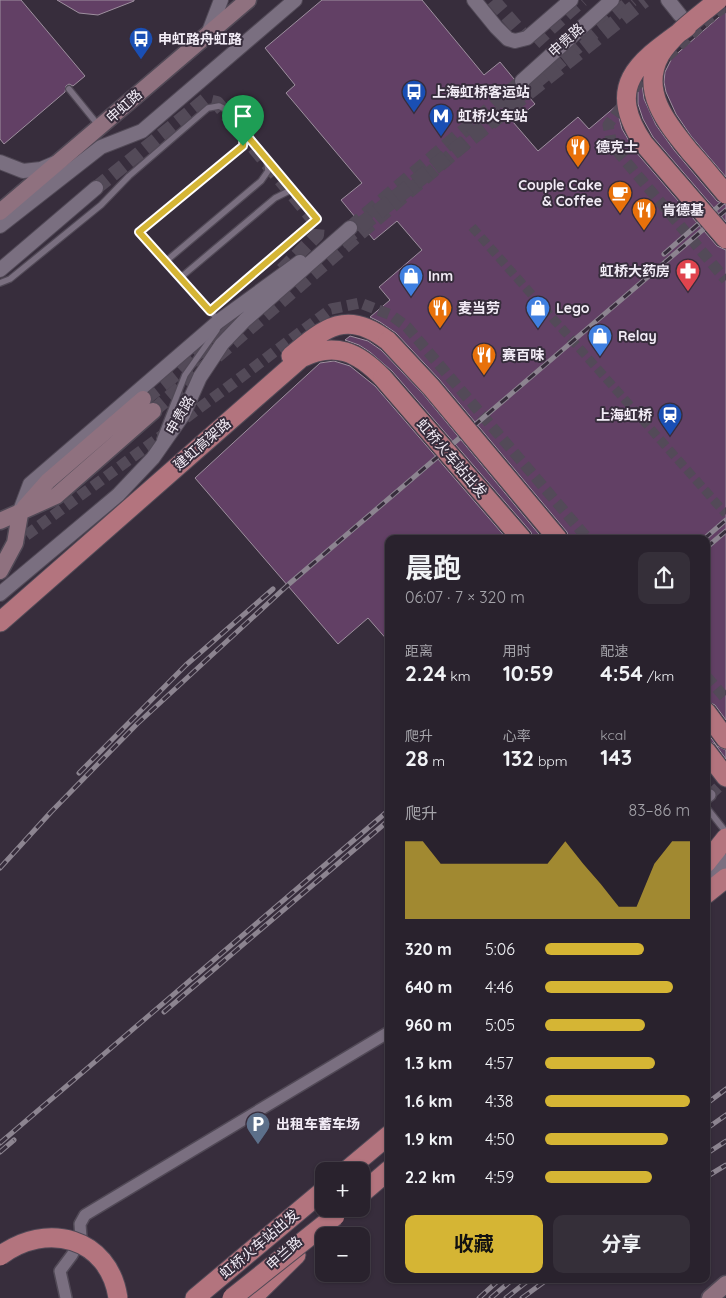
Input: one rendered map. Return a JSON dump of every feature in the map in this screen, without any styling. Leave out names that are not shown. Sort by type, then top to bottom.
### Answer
[{"type":"highway","points":[[718,0],[684,21],[636,67],[630,80],[626,103],[634,130],[644,144],[726,239]]},
{"type":"highway","points":[[684,21],[655,65],[653,78],[654,93],[665,120],[726,194]]},
{"type":"highway","points":[[271,383],[284,362],[319,333],[334,326],[347,324],[362,326],[371,330],[392,345],[425,381],[555,535]]},
{"type":"highway","name":"建虹高架路","points":[[34,592],[301,358],[322,350],[343,351],[362,358],[382,378]]},
{"type":"highway","name":"虹桥火车站出发","points":[[382,378],[519,535]]},
{"type":"highway","points":[[0,614],[34,592]]},
{"type":"highway","points":[[0,622],[34,592]]},
{"type":"highway","points":[[710,717],[726,739]]},
{"type":"highway","points":[[710,755],[726,777]]},
{"type":"highway","points":[[718,871],[726,838]]},
{"type":"highway","points":[[710,886],[718,871],[726,845]]},
{"type":"highway","points":[[357,1162],[385,1138]]},
{"type":"highway","points":[[370,1186],[385,1173]]},
{"type":"highway","name":"虹桥火车站出发","points":[[195,1298],[315,1198]]},
{"type":"highway","points":[[233,1298],[330,1217]]},
{"type":"highway","points":[[252,1298],[331,1217]]},
{"type":"highway","points":[[0,1256],[20,1244],[39,1239],[58,1237],[77,1242],[91,1249],[103,1260],[112,1274],[118,1298]]},
{"type":"main road","name":"申虹路","points":[[0,212],[248,0]]},
{"type":"main road","points":[[0,225],[29,188]]},
{"type":"main road","name":"申贵路","points":[[0,521],[20,514],[56,496],[148,405]]},
{"type":"main road","points":[[0,571],[15,544],[20,514]]},
{"type":"main road","points":[[710,1298],[726,1284]]},
{"type":"street","points":[[207,35],[221,0]]},
{"type":"street","points":[[0,225],[101,147],[142,131],[295,0]]},
{"type":"street","points":[[474,0],[496,27],[508,38],[515,41],[527,38],[571,0]]},
{"type":"street","name":"申贵路","points":[[522,80],[612,0]]},
{"type":"street","points":[[668,0],[684,21]]},
{"type":"street","points":[[0,162],[23,171],[42,169],[63,160]]},
{"type":"street","points":[[0,270],[96,188]]},
{"type":"street","name":"申贵路","points":[[0,594],[118,495],[153,458],[183,415],[200,377],[222,344],[245,320],[350,228],[214,316]]},
{"type":"street","points":[[20,514],[30,484],[214,316]]},
{"type":"street","points":[[66,1298],[60,1271],[72,1255],[81,1238],[80,1224],[85,1215],[385,1034]]},
{"type":"street","points":[[370,1176],[385,1163]]},
{"type":"lane","points":[[68,89],[100,128]]},
{"type":"lane","points":[[0,282],[10,280],[101,205],[129,176],[208,108],[219,106],[225,109],[317,219],[214,316]]},
{"type":"lane","points":[[153,458],[185,375],[219,326],[214,316],[139,232],[243,146],[244,132]]},
{"type":"lane","points":[[166,262],[261,181],[268,171],[267,160]]},
{"type":"lane","points":[[180,278],[275,198],[293,189]]},
{"type":"lane","points":[[710,812],[726,832]]},
{"type":"building","points":[[0,0],[21,0],[85,76],[73,86],[69,84],[66,86],[65,92],[4,144],[0,139]]},
{"type":"building","points":[[57,0],[134,1],[98,15],[79,13]]},
{"type":"building","points":[[322,0],[422,0],[484,75],[500,62],[514,79],[515,86],[523,90],[535,104],[513,122],[538,151],[578,117],[589,129],[616,106],[622,129],[635,151],[717,246],[726,250],[726,720],[715,705],[710,703],[710,535],[568,535],[439,379],[396,333],[370,317],[390,300],[379,287],[422,250],[397,221],[374,240],[341,200],[362,183],[286,93],[295,85],[265,48]]},
{"type":"building","points":[[726,11],[726,177],[691,136],[676,114],[666,92],[664,82],[665,72],[672,58]]},
{"type":"building","points":[[642,84],[644,99],[656,125],[674,150],[717,201],[726,205],[726,222],[653,137],[643,119],[638,104],[638,92]]},
{"type":"building","points":[[350,336],[368,341],[381,350],[423,394],[540,535],[532,535],[392,371],[370,352],[359,345],[345,340]]},
{"type":"building","points":[[334,361],[350,366],[375,386],[504,535],[385,535],[385,637],[368,618],[338,644],[195,478],[320,363]]},
{"type":"building","points":[[710,736],[717,746],[726,750],[726,759],[715,744],[710,742]]},
{"type":"tunnel","points":[[493,0],[532,45],[582,0]]},
{"type":"tunnel","points":[[153,411],[632,0]]},
{"type":"tunnel","points":[[340,242],[644,0]]},
{"type":"tunnel","points":[[667,57],[708,19],[726,6]]},
{"type":"tunnel","points":[[654,70],[637,85],[608,125],[612,145],[726,280]]},
{"type":"tunnel","points":[[350,228],[522,81]]},
{"type":"tunnel","points":[[96,188],[205,100],[217,103],[318,225],[317,235],[282,270]]},
{"type":"tunnel","points":[[472,227],[726,514]]},
{"type":"tunnel","points":[[13,545],[331,309],[360,303],[391,315],[407,327],[585,535]]},
{"type":"tunnel","points":[[180,370],[240,311]]},
{"type":"tunnel","points":[[143,399],[233,327]]},
{"type":"tunnel","points":[[710,681],[726,699]]},
{"type":"tunnel","points":[[710,795],[726,780]]},
{"type":"railway","points":[[664,254],[726,200]]},
{"type":"railway","points":[[0,868],[51,812],[137,724],[289,584],[726,210]]},
{"type":"railway","points":[[709,535],[726,520]]},
{"type":"railway","points":[[710,545],[726,531]]},
{"type":"railway","points":[[79,773],[186,665],[273,589]]},
{"type":"railway","points":[[0,1143],[385,813]]},
{"type":"railway","points":[[164,1012],[385,823]]},
{"type":"railway","points":[[710,1101],[726,1089]]},
{"type":"railway","points":[[710,1126],[726,1115]]},
{"type":"railway","points":[[0,1152],[14,1140]]},
{"type":"railway","points":[[710,1151],[726,1141]]},
{"type":"railway","points":[[710,1175],[726,1165]]},
{"type":"railway","points":[[479,1298],[496,1283]]},
{"type":"railway","points":[[491,1298],[508,1283]]},
{"type":"railway","points":[[506,1298],[525,1283]]},
{"type":"railway","points":[[522,1298],[543,1283]]},
{"type":"place","name":"申虹路舟虹路","points":[[141,60]]},
{"type":"place","name":"上海虹桥客运站","points":[[414,113]]},
{"type":"place","name":"虹桥火车站","points":[[441,137]]},
{"type":"place","name":"德克士","points":[[578,168]]},
{"type":"place","name":"Couple Cake & Coffee","points":[[620,214]]},
{"type":"place","name":"肯德基","points":[[644,231]]},
{"type":"place","name":"虹桥大药房","points":[[688,292]]},
{"type":"place","name":"Inm","points":[[411,297]]},
{"type":"place","name":"麦当劳","points":[[440,329]]},
{"type":"place","name":"Lego","points":[[538,329]]},
{"type":"place","name":"Relay","points":[[600,357]]},
{"type":"place","name":"赛百味","points":[[484,376]]},
{"type":"place","name":"上海虹桥","points":[[670,436]]},
{"type":"place","name":"出租车蓄车场","points":[[258,1145]]},
{"type":"route","points":[[244,132],[317,219],[210,311],[139,232],[243,146],[244,132]]}]
